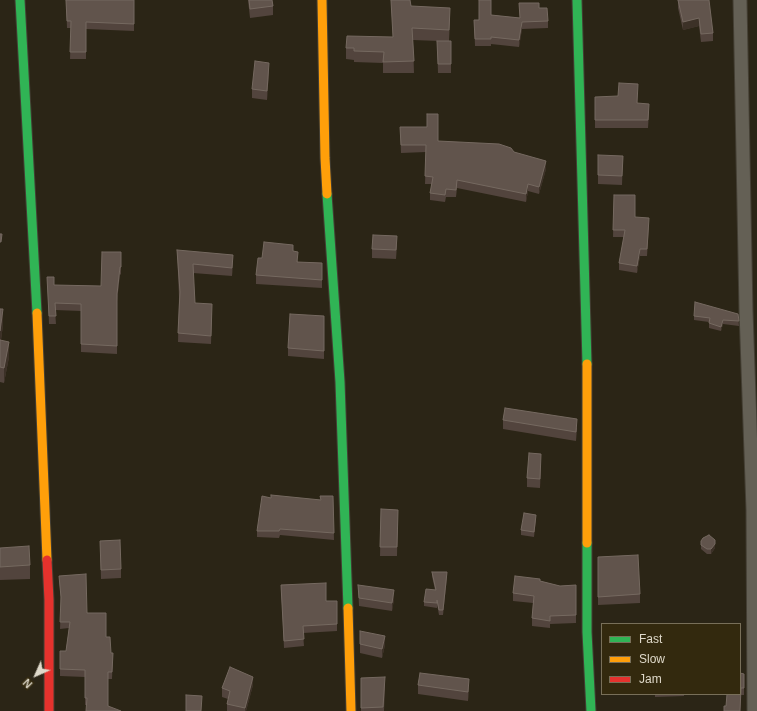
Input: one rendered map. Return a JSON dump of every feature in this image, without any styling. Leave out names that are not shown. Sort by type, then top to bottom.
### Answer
[{"type":"street","points":[[20,0],[40,367],[49,600],[49,711]]},
{"type":"street","points":[[322,0],[325,158],[340,382],[351,711]]},
{"type":"street","points":[[577,0],[588,392],[587,632],[591,711]]},
{"type":"street","points":[[740,0],[746,312],[752,510],[754,711]]},
{"type":"building","points":[[66,0],[134,0],[134,24],[86,22],[86,52],[70,52],[71,21],[67,21]]},
{"type":"building","points":[[249,0],[272,0],[273,6],[250,9]]},
{"type":"building","points":[[391,0],[410,0],[411,6],[450,8],[449,30],[412,28],[414,61],[383,62],[384,52],[354,51],[354,48],[346,48],[347,36],[393,37]]},
{"type":"building","points":[[479,0],[491,0],[491,15],[520,18],[519,3],[539,3],[539,8],[547,8],[548,21],[522,22],[519,40],[491,37],[491,39],[475,39],[474,20],[479,20]]},
{"type":"building","points":[[678,0],[709,0],[713,33],[701,34],[699,18],[683,22]]},
{"type":"building","points":[[437,41],[451,41],[451,64],[438,64]]},
{"type":"building","points":[[255,61],[269,63],[267,91],[252,89]]},
{"type":"building","points":[[619,83],[638,84],[637,103],[649,104],[648,120],[595,120],[595,97],[618,96]]},
{"type":"building","points":[[427,114],[438,114],[438,141],[499,144],[511,148],[514,152],[546,161],[539,187],[528,184],[526,194],[457,180],[456,190],[446,189],[445,195],[430,193],[433,177],[425,176],[426,145],[401,145],[400,127],[427,127]]},
{"type":"building","points":[[598,155],[623,156],[622,176],[598,175]]},
{"type":"building","points":[[614,195],[635,195],[635,217],[649,218],[647,249],[640,249],[637,266],[619,263],[625,230],[613,230]]},
{"type":"building","points":[[0,234],[2,234],[1,242],[0,242]]},
{"type":"building","points":[[373,235],[397,236],[396,250],[372,249]]},
{"type":"building","points":[[264,242],[293,245],[293,251],[298,252],[297,262],[322,263],[322,280],[256,275],[258,258],[262,258]]},
{"type":"building","points":[[177,250],[233,255],[232,268],[193,264],[195,303],[212,304],[211,336],[178,333],[180,292]]},
{"type":"building","points":[[102,252],[121,252],[121,267],[117,294],[117,346],[81,344],[81,304],[55,303],[56,316],[49,316],[47,277],[54,277],[54,285],[101,286]]},
{"type":"building","points":[[695,302],[738,314],[739,321],[723,320],[721,327],[709,323],[710,318],[694,316]]},
{"type":"building","points":[[0,309],[3,309],[0,331]]},
{"type":"building","points":[[290,314],[324,316],[324,351],[288,348]]},
{"type":"building","points":[[0,340],[9,342],[4,368],[0,367]]},
{"type":"building","points":[[505,408],[577,419],[576,432],[503,420]]},
{"type":"building","points":[[529,453],[541,454],[540,479],[527,478]]},
{"type":"building","points":[[271,495],[321,500],[320,496],[333,496],[334,533],[280,529],[279,531],[257,531],[262,496],[271,498]]},
{"type":"building","points":[[381,509],[398,510],[397,547],[380,547]]},
{"type":"building","points":[[524,513],[536,515],[534,532],[521,530]]},
{"type":"building","points":[[709,535],[715,540],[715,544],[711,549],[707,549],[701,545],[701,541]]},
{"type":"building","points":[[120,540],[121,569],[101,570],[100,541]]},
{"type":"building","points":[[29,546],[30,565],[0,567],[0,548]]},
{"type":"building","points":[[638,555],[640,594],[598,597],[598,557]]},
{"type":"building","points":[[432,572],[447,572],[443,610],[439,610],[437,600],[437,603],[424,602],[426,589],[436,590]]},
{"type":"building","points":[[86,574],[87,613],[106,613],[106,637],[110,637],[111,653],[113,653],[112,672],[108,672],[108,706],[121,711],[86,711],[87,698],[85,698],[85,670],[60,669],[60,651],[66,651],[70,622],[60,622],[61,597],[59,576]]},
{"type":"building","points":[[515,576],[540,579],[540,581],[560,586],[576,585],[576,615],[550,616],[550,621],[532,618],[534,596],[513,593]]},
{"type":"building","points":[[326,583],[326,601],[337,601],[337,624],[303,626],[304,639],[284,641],[281,585]]},
{"type":"building","points":[[358,585],[394,590],[392,603],[359,598]]},
{"type":"building","points":[[360,631],[385,636],[382,649],[360,644]]},
{"type":"building","points":[[230,667],[253,677],[245,708],[227,704],[230,691],[222,688]]},
{"type":"building","points":[[420,673],[469,679],[468,692],[418,685]]},
{"type":"building","points":[[741,673],[744,674],[744,688],[741,688]]},
{"type":"building","points":[[385,677],[383,707],[361,708],[361,678]]},
{"type":"building","points":[[186,695],[202,696],[201,711],[186,711]]},
{"type":"building","points":[[727,695],[741,695],[740,711],[724,711],[724,706],[726,706]]},
{"type":"traffic: fast","points":[[20,0],[37,313]]},
{"type":"traffic: fast","points":[[577,0],[587,364]]},
{"type":"traffic: fast","points":[[327,194],[340,382],[348,608]]},
{"type":"traffic: fast","points":[[587,543],[587,632],[591,711]]},
{"type":"traffic: slow","points":[[322,0],[327,194]]},
{"type":"traffic: slow","points":[[37,313],[47,560]]},
{"type":"traffic: slow","points":[[587,364],[587,543]]},
{"type":"traffic: slow","points":[[348,608],[351,711]]},
{"type":"traffic: jam","points":[[47,560],[49,600],[49,711]]}]
